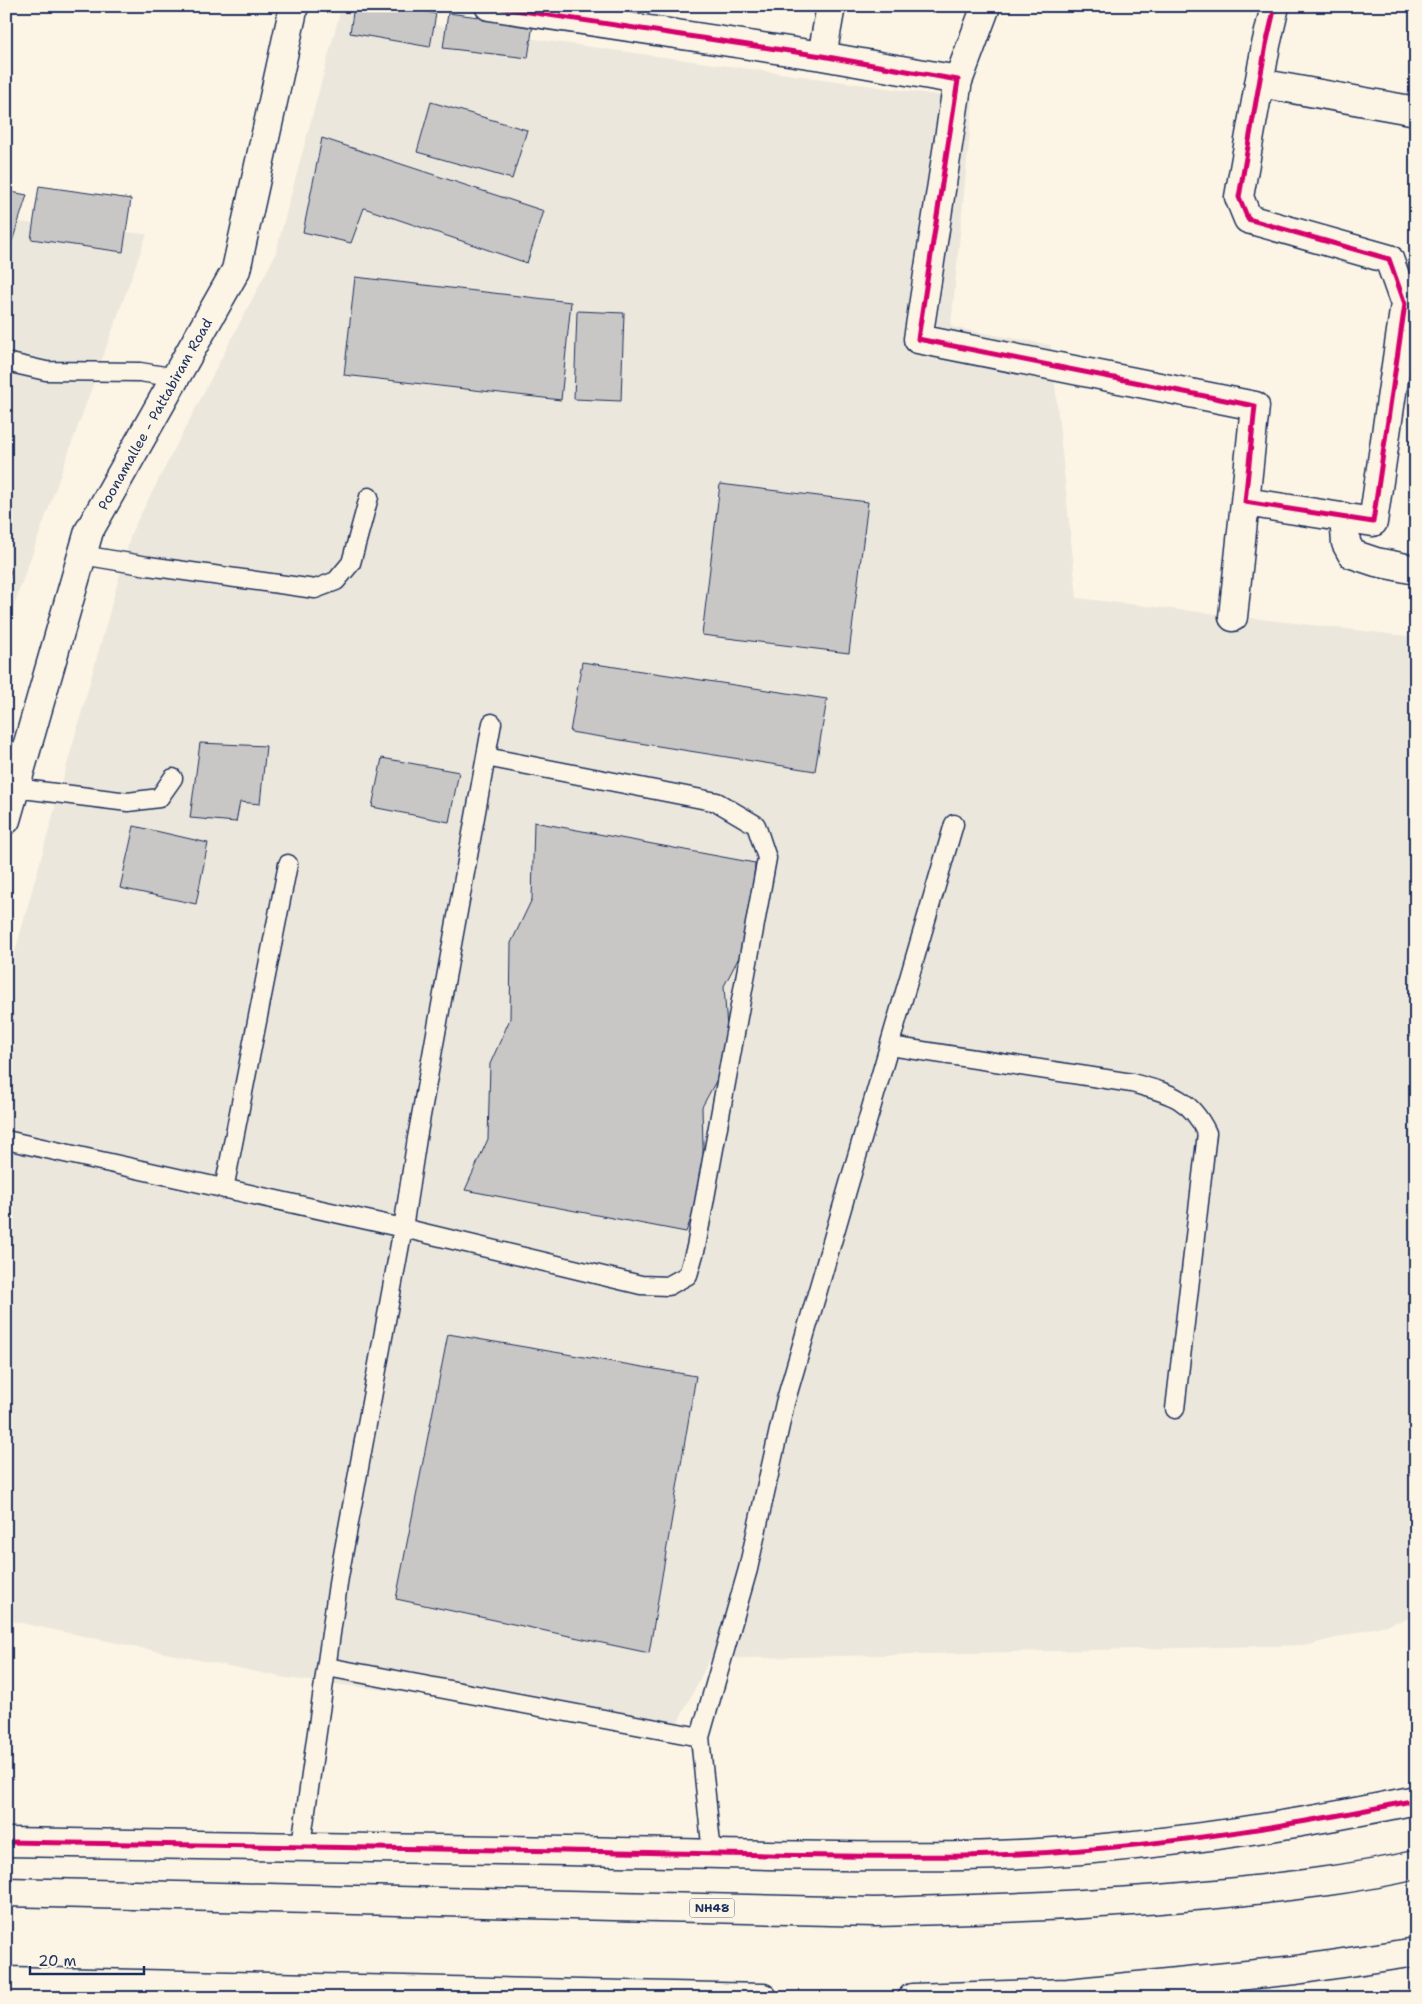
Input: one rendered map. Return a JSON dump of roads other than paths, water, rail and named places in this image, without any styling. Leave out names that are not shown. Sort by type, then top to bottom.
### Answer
[{"type":"main road","name":"Poonamallee - Pattabiram Road","points":[[6,820],[89,531],[177,378],[236,270],[294,6]]},
{"type":"main road","points":[[489,6],[572,12],[958,81]]},
{"type":"main road","points":[[822,56],[831,6]]},
{"type":"main road","points":[[986,6],[958,81],[918,339],[1255,406],[1233,618]]},
{"type":"main road","points":[[1245,502],[1373,522],[1405,304],[1389,259],[1248,219],[1239,197],[1275,6]]},
{"type":"main road","points":[[1259,83],[1416,111]]},
{"type":"main road","points":[[1344,517],[1346,544],[1352,554],[1376,562],[1416,570]]},
{"type":"main road","points":[[6,1842],[301,1845],[712,1854],[968,1856],[1127,1845],[1280,1827],[1416,1800]]},
{"type":"main road","name":"NH48","points":[[6,1892],[884,1912],[1012,1909],[1129,1902],[1276,1888],[1416,1865]]},
{"type":"main road","points":[[912,1998],[1068,1994],[1296,1970],[1416,1952]]},
{"type":"main road","points":[[6,1981],[764,1998]]},
{"type":"lane","points":[[6,362],[46,371],[140,372],[177,378]]},
{"type":"lane","points":[[82,554],[148,566],[314,589],[336,581],[351,563],[370,497]]},
{"type":"lane","points":[[301,1845],[339,1577],[492,723]]},
{"type":"lane","points":[[6,1140],[403,1228],[641,1285],[668,1286],[688,1275],[696,1246],[767,858],[756,825],[717,802],[486,757]]},
{"type":"lane","points":[[15,788],[128,802],[159,798],[173,778]]},
{"type":"lane","points":[[712,1854],[700,1737],[748,1569],[785,1403],[954,824]]},
{"type":"lane","points":[[224,1188],[288,864]]},
{"type":"lane","points":[[890,1046],[1132,1083],[1170,1093],[1198,1115],[1207,1133],[1175,1409]]},
{"type":"lane","points":[[327,1667],[700,1737]]}]
